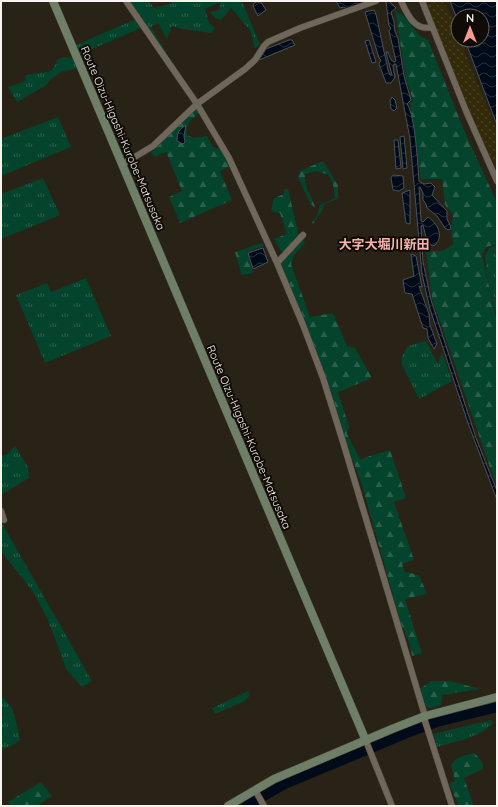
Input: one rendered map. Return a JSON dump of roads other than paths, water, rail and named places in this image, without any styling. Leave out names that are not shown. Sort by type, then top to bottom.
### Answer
[{"type":"main road","name":"Route Oizu-Higashi-Kurobe-Matsusaka","points":[[53,1],[366,743]]},
{"type":"main road","points":[[228,806],[256,792],[274,779],[425,719],[497,697]]},
{"type":"street","points":[[126,1],[197,104],[229,158],[277,263],[303,325],[323,378],[353,473],[452,806]]},
{"type":"street","points":[[123,164],[153,146],[197,104],[245,69],[255,60],[268,42],[300,28],[376,1]]},
{"type":"street","points":[[401,1],[412,21],[423,28],[432,28]]},
{"type":"street","points":[[422,1],[466,111],[497,181]]},
{"type":"street","points":[[277,263],[303,235]]},
{"type":"street","points":[[1,511],[4,520]]},
{"type":"street","points":[[366,743],[392,806]]},
{"type":"street","points":[[256,792],[262,803]]},
{"type":"water","points":[[336,1],[371,1],[348,9],[343,7],[340,8]]},
{"type":"water","points":[[386,1],[389,1],[396,8],[391,12],[395,32],[398,38],[404,76],[411,100],[407,104],[410,110],[414,129],[419,181],[424,184],[431,183],[435,187],[432,195],[447,211],[447,219],[451,229],[448,230],[445,228],[437,216],[427,208],[423,200],[423,193],[419,187],[421,221],[423,222],[428,217],[435,223],[439,230],[438,242],[432,246],[426,237],[423,225],[421,226],[423,262],[431,300],[476,438],[497,491],[497,500],[468,423],[430,309],[422,274],[410,139],[396,64],[394,64],[393,67],[395,77],[391,83],[386,83],[379,64],[381,60],[379,58],[365,12],[374,10],[376,14],[388,70],[390,75],[392,75],[386,52],[388,52],[391,60],[394,62],[396,61],[389,31],[391,28],[389,26]]},
{"type":"water","points":[[450,1],[497,1],[497,125],[468,48],[490,48],[490,8],[453,8]]},
{"type":"water","points":[[261,2],[266,10],[258,16],[253,6],[254,3]]},
{"type":"water","points":[[292,40],[295,45],[259,60],[266,49]]},
{"type":"water","points":[[369,40],[376,62],[372,63],[365,41]]},
{"type":"water","points":[[392,97],[395,100],[397,108],[394,111],[391,109],[390,101]]},
{"type":"water","points":[[186,125],[184,136],[185,142],[183,144],[177,141],[177,135]]},
{"type":"water","points":[[404,136],[407,168],[403,169],[400,137]]},
{"type":"water","points":[[394,140],[398,140],[401,168],[396,169]]},
{"type":"water","points":[[393,175],[403,176],[404,188],[399,191],[393,190],[391,178]]},
{"type":"water","points":[[410,190],[410,224],[406,223],[402,193]]},
{"type":"water","points":[[263,248],[268,262],[253,269],[248,253]]},
{"type":"water","points":[[411,254],[416,256],[422,287],[419,286],[429,314],[430,325],[437,344],[434,349],[428,338],[427,329],[423,328],[412,294],[405,293],[403,280],[414,276]]},
{"type":"waterway","points":[[246,806],[285,784],[412,731],[437,722],[497,707]]},
{"type":"district","name":"大字大堀川新田","points":[[384,244]]}]
